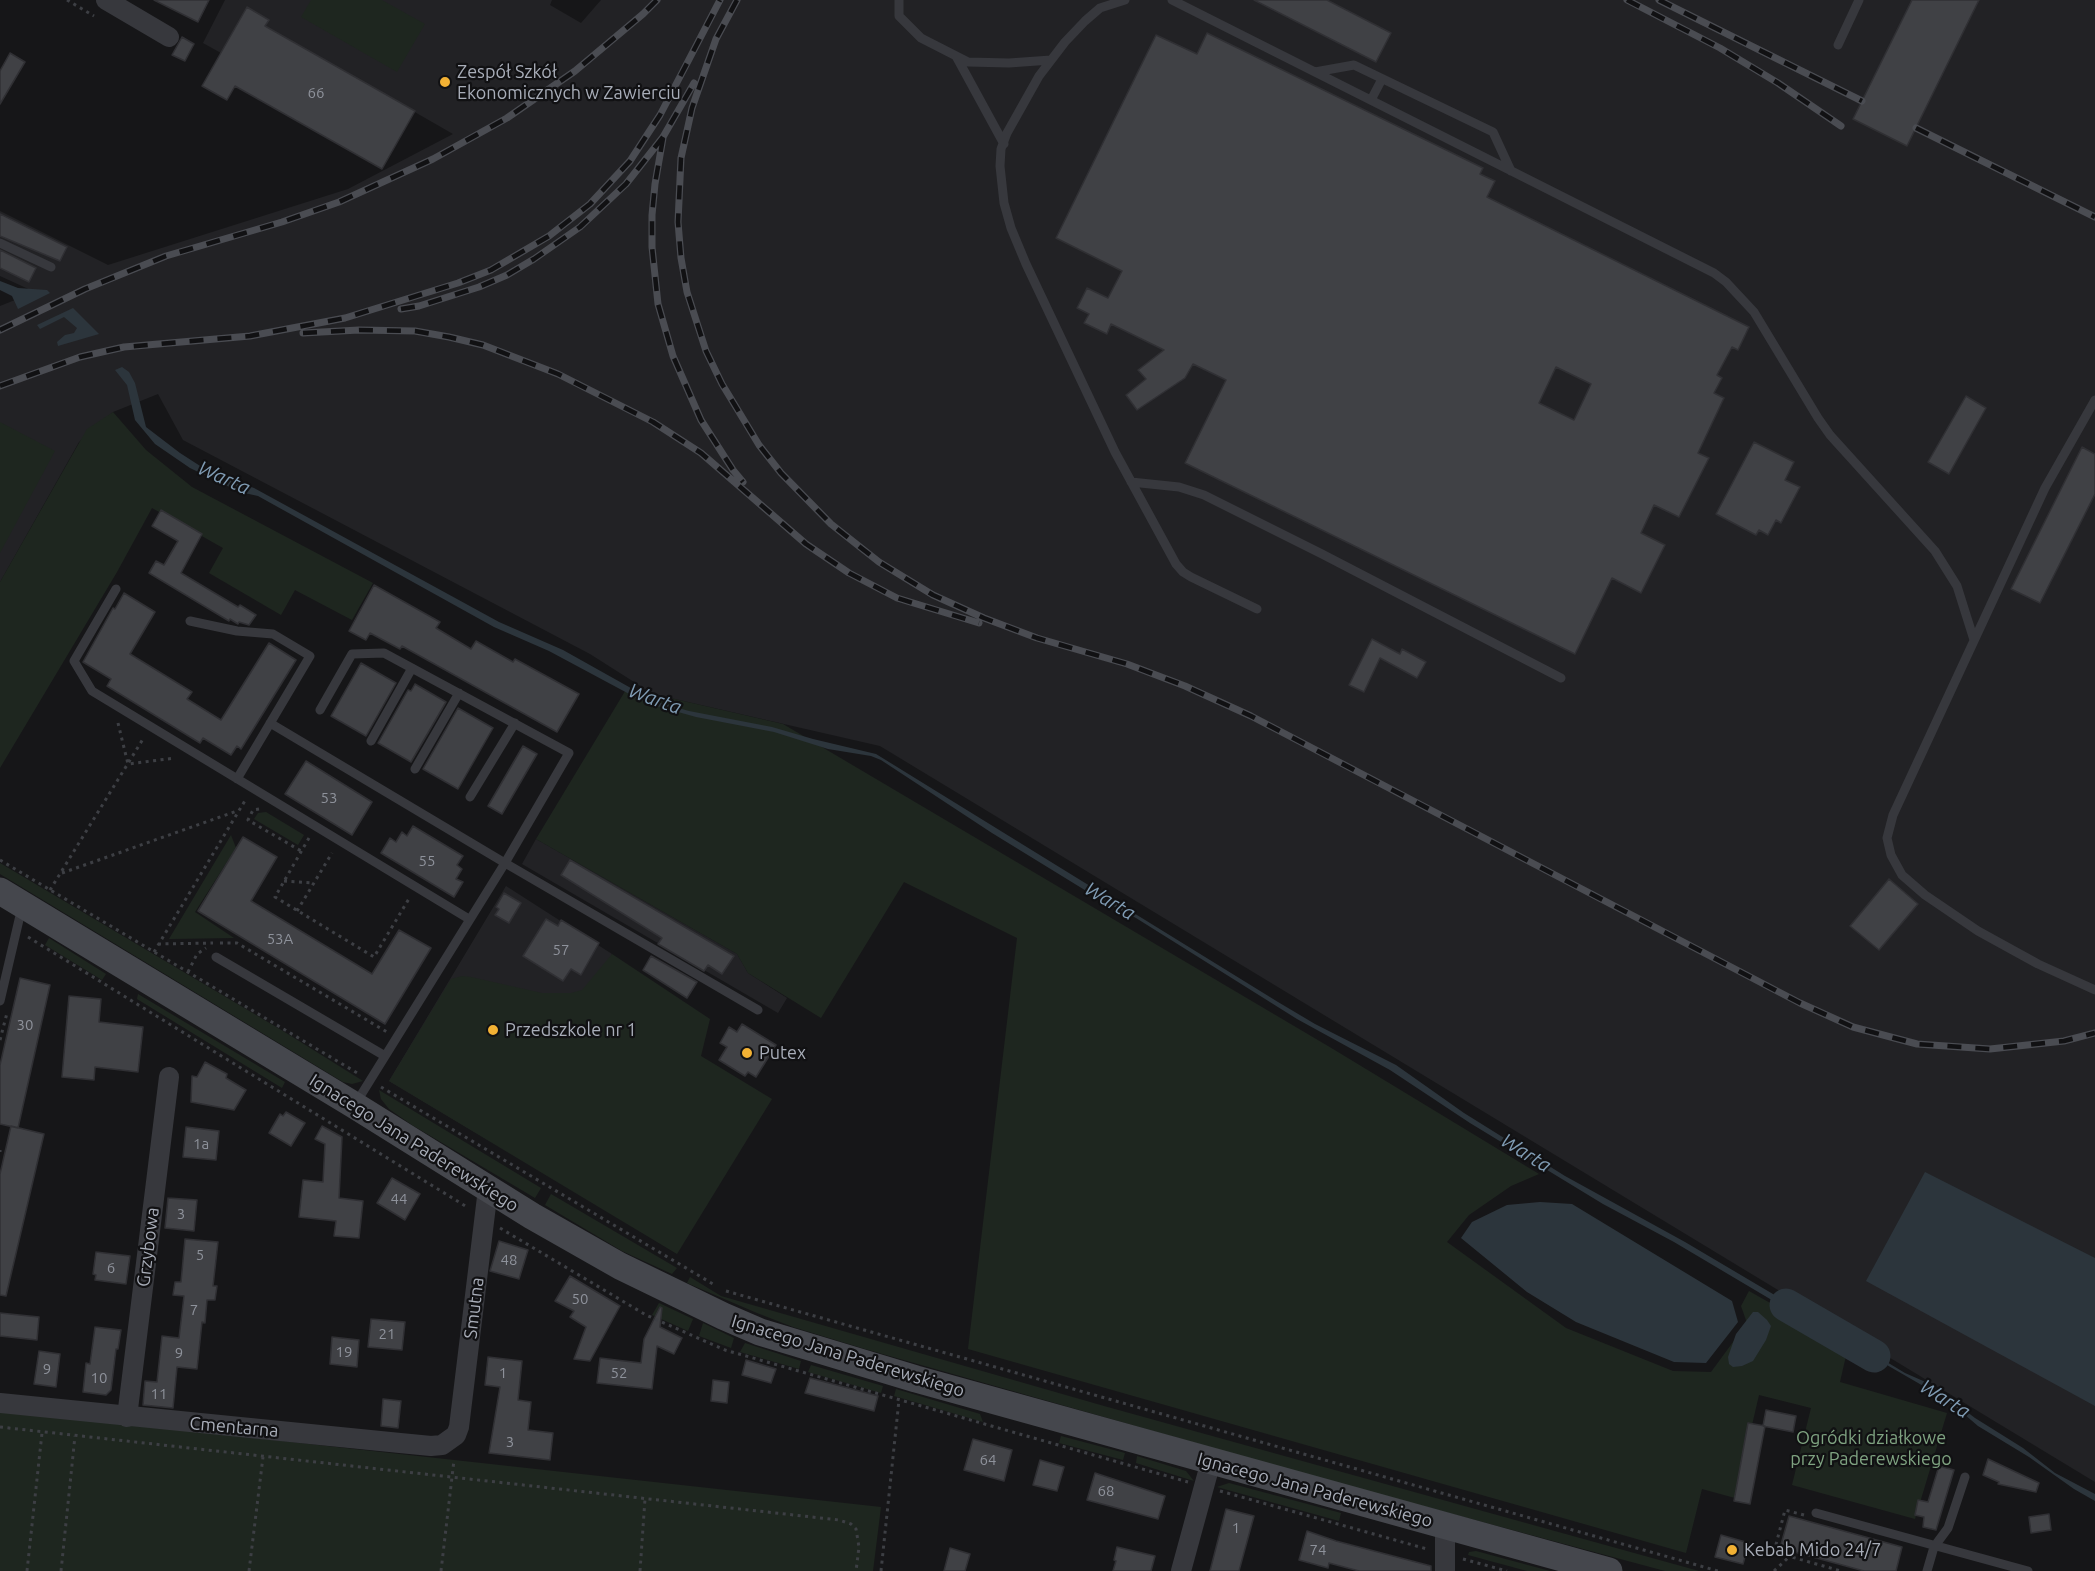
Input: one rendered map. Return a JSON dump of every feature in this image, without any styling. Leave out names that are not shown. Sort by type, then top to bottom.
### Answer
[{"type":"main road","name":"Ignacego Jana Paderewskiego","points":[[13,908],[354,1105],[488,1189],[620,1266],[670,1292],[760,1332],[916,1379],[1609,1571]]},
{"type":"street","points":[[105,5],[169,37]]},
{"type":"street","name":"Grzybowa","points":[[127,1417],[169,1077]]},
{"type":"street","name":"Smutna","points":[[459,1427],[488,1189]]},
{"type":"street","name":"Cmentarna","points":[[0,1403],[431,1446],[442,1445],[451,1440],[459,1427]]},
{"type":"street","points":[[1180,1571],[1210,1461]]},
{"type":"street","points":[[1445,1526],[1445,1562]]},
{"type":"lane","points":[[899,0],[899,16],[921,38],[968,62],[1009,63],[1051,60]]},
{"type":"lane","points":[[1125,0],[1100,8],[1085,21],[1065,42],[1039,76],[1007,133],[1000,166],[1001,182],[1011,228],[1026,264],[1131,482],[1176,564],[1183,572],[1257,609]]},
{"type":"lane","points":[[1172,0],[1714,273],[1754,312],[1830,435],[1935,551],[1957,586],[1974,640]]},
{"type":"lane","points":[[1838,45],[1859,0]]},
{"type":"lane","points":[[956,56],[1004,144]]},
{"type":"lane","points":[[1315,72],[1354,65],[1493,132],[1511,171]]},
{"type":"lane","points":[[1371,100],[1382,79]]},
{"type":"lane","points":[[0,243],[51,267]]},
{"type":"lane","points":[[2095,400],[2046,488],[1893,815],[1887,838],[1891,855],[1902,875],[1917,889],[1978,932],[2038,964],[2095,990]]},
{"type":"lane","points":[[1131,482],[1179,487],[1204,495],[1561,678]]},
{"type":"lane","points":[[116,589],[74,662],[92,691],[469,919]]},
{"type":"lane","points":[[190,621],[237,631],[273,633],[310,656],[237,779]]},
{"type":"lane","points":[[320,710],[352,654],[384,652],[569,753],[505,863],[354,1105]]},
{"type":"lane","points":[[371,741],[412,668]]},
{"type":"lane","points":[[415,769],[459,693]]},
{"type":"lane","points":[[270,723],[758,1010]]},
{"type":"lane","points":[[470,797],[515,723]]},
{"type":"lane","points":[[0,1001],[13,908]]},
{"type":"lane","points":[[216,957],[385,1056]]},
{"type":"lane","points":[[1926,1571],[1934,1546],[1948,1528],[1965,1477]]},
{"type":"lane","points":[[1816,1513],[2028,1571]]},
{"type":"path","points":[[68,0],[105,5]]},
{"type":"path","points":[[113,705],[128,764]]},
{"type":"path","points":[[50,890],[151,726]]},
{"type":"path","points":[[128,764],[198,756]]},
{"type":"path","points":[[154,952],[252,789]]},
{"type":"path","points":[[266,807],[254,810],[248,819],[301,851]]},
{"type":"path","points":[[61,873],[239,811]]},
{"type":"path","points":[[311,834],[275,897],[297,911],[374,957],[411,895]]},
{"type":"path","points":[[297,911],[334,848]]},
{"type":"path","points":[[0,860],[715,1286]]},
{"type":"path","points":[[284,881],[314,883]]},
{"type":"path","points":[[13,908],[472,1211]]},
{"type":"path","points":[[188,972],[197,954],[212,943]]},
{"type":"path","points":[[158,944],[237,943],[390,1034]]},
{"type":"path","points":[[496,1225],[646,1315],[725,1350],[1190,1483]]},
{"type":"path","points":[[724,1291],[1718,1571]]},
{"type":"path","points":[[881,1571],[899,1400]]},
{"type":"path","points":[[0,1427],[839,1520],[851,1524],[856,1529],[859,1538],[856,1571]]},
{"type":"path","points":[[27,1571],[43,1432]]},
{"type":"path","points":[[61,1571],[75,1436]]},
{"type":"path","points":[[249,1571],[263,1457]]},
{"type":"path","points":[[441,1571],[454,1460]]},
{"type":"path","points":[[1218,1491],[1445,1562],[1507,1571]]},
{"type":"path","points":[[640,1571],[645,1499]]},
{"type":"path","points":[[1774,1552],[1840,1571]]},
{"type":"path","points":[[1774,1571],[1790,1557]]},
{"type":"shaded area","points":[[225,0],[552,0],[550,5],[581,23],[601,0],[2095,0],[2095,1482],[880,746],[653,694],[590,654],[183,440],[158,394],[113,412],[79,442],[0,582],[0,306],[35,292],[0,276],[0,211],[108,265],[348,189],[453,134],[265,26],[269,20],[247,7],[221,53],[203,43]]},
{"type":"shaded area","points":[[536,839],[737,954],[748,973],[787,998],[778,1013],[522,864]]},
{"type":"shaded area","name":"Przedszkole nr 1","points":[[506,886],[612,954],[498,1146],[389,1081]]},
{"type":"green space","points":[[311,0],[382,0],[425,24],[397,72],[301,17]]},
{"type":"green space","points":[[113,412],[146,450],[192,487],[373,583],[352,620],[295,590],[281,615],[209,573],[223,548],[152,508],[117,572],[0,768],[0,582],[87,429]]},
{"type":"green space","points":[[0,422],[55,451],[0,553]]},
{"type":"green space","name":"Ogródki działkowe przy Paderewskiego","points":[[627,688],[783,724],[1333,1049],[1539,1174],[1511,1186],[1469,1215],[1447,1242],[1566,1328],[1673,1371],[1711,1372],[1747,1323],[1741,1306],[1749,1291],[1848,1347],[1840,1382],[1947,1413],[1915,1519],[1792,1485],[1811,1408],[1759,1395],[1735,1498],[1702,1489],[1686,1553],[968,1349],[1017,938],[904,882],[821,1018],[748,973],[737,954],[536,839]]},
{"type":"green space","points":[[266,812],[304,835],[298,845],[254,819],[258,813]]},
{"type":"green space","points":[[231,835],[236,848],[195,912],[234,938],[169,939]]},
{"type":"green space","points":[[0,863],[363,1081],[352,1084],[343,1082],[0,874]]},
{"type":"green space","points":[[49,938],[106,974],[102,980],[45,945]]},
{"type":"green space","points":[[612,954],[710,1019],[701,1056],[772,1099],[677,1254],[389,1081],[451,979],[462,976],[471,977],[542,993],[571,993],[582,990]]},
{"type":"green space","points":[[138,994],[285,1082],[282,1088],[137,999]]},
{"type":"green space","points":[[379,1090],[541,1188],[535,1198],[412,1125],[389,1109],[381,1099]]},
{"type":"green space","points":[[551,1194],[677,1268],[672,1274],[622,1251],[545,1205]]},
{"type":"green space","points":[[690,1277],[721,1296],[1104,1406],[1699,1571],[1665,1571],[1315,1477],[865,1349],[793,1327],[757,1313],[687,1283]]},
{"type":"green space","points":[[659,1303],[693,1319],[688,1331],[652,1315]]},
{"type":"green space","points":[[703,1323],[734,1338],[731,1348],[699,1336]]},
{"type":"green space","points":[[745,1343],[801,1361],[799,1369],[740,1352]]},
{"type":"green space","points":[[811,1365],[883,1386],[881,1393],[808,1372]]},
{"type":"green space","points":[[896,1389],[980,1414],[983,1422],[894,1396]]},
{"type":"green space","points":[[0,1410],[881,1507],[873,1571],[0,1571]]},
{"type":"green space","points":[[1061,1436],[1125,1453],[1123,1460],[1059,1443]]},
{"type":"green space","points":[[1137,1456],[1186,1471],[1194,1481],[1136,1463]]},
{"type":"green space","points":[[1229,1483],[1341,1513],[1339,1521],[1217,1487]]},
{"type":"green space","points":[[1476,1551],[1550,1571],[1527,1571],[1468,1555],[1469,1552]]},
{"type":"water","points":[[0,281],[18,288],[47,290],[50,293],[18,309],[12,296],[0,290]]},
{"type":"water","points":[[73,308],[99,334],[58,346],[57,342],[65,335],[74,333],[77,328],[64,317],[40,329],[37,325]]},
{"type":"water","points":[[122,367],[129,372],[135,383],[146,427],[211,473],[254,488],[499,622],[563,650],[654,701],[689,711],[772,727],[876,754],[1278,1002],[1315,1024],[1396,1065],[1464,1113],[1565,1176],[1685,1242],[1827,1326],[1824,1331],[1674,1242],[1603,1204],[1470,1123],[1390,1070],[1297,1019],[1136,918],[1101,900],[992,833],[881,760],[871,756],[828,749],[774,732],[696,717],[646,703],[549,651],[494,627],[258,496],[240,492],[190,468],[155,444],[135,420],[127,385],[115,370]]},
{"type":"water","points":[[1925,1172],[2095,1258],[2095,1406],[1866,1281]]},
{"type":"water","points":[[1540,1202],[1572,1204],[1732,1301],[1738,1322],[1706,1363],[1674,1362],[1576,1322],[1527,1292],[1461,1238],[1472,1222],[1507,1205]]},
{"type":"water","points":[[1753,1312],[1758,1312],[1771,1326],[1766,1340],[1753,1361],[1733,1367],[1729,1364],[1728,1357],[1736,1334]]},
{"type":"water","points":[[1837,1332],[1905,1373],[1930,1384],[1975,1418],[2023,1448],[2055,1473],[2095,1494],[2095,1501],[1978,1426],[1957,1408],[1925,1387],[1835,1335]]},
{"type":"building","points":[[154,0],[209,0],[198,22]]},
{"type":"building","points":[[1254,0],[1327,0],[1391,33],[1376,62]]},
{"type":"building","points":[[1912,0],[1979,0],[1907,146],[1853,119]]},
{"type":"building","points":[[247,7],[269,20],[265,26],[415,111],[382,169],[235,86],[227,100],[202,86]]},
{"type":"building","points":[[1207,33],[1483,168],[1480,174],[1495,181],[1487,197],[1749,327],[1738,350],[1732,347],[1717,375],[1722,378],[1714,393],[1724,398],[1698,453],[1709,458],[1679,517],[1654,505],[1641,533],[1665,545],[1641,593],[1612,578],[1575,654],[1185,463],[1226,380],[1193,364],[1185,378],[1137,410],[1126,395],[1146,379],[1138,370],[1164,350],[1111,324],[1107,334],[1084,323],[1089,314],[1077,308],[1087,288],[1108,298],[1122,271],[1056,238],[1156,35],[1197,54]],"holes":[[[1556,367],[1591,384],[1574,420],[1539,403]]]},
{"type":"building","points":[[182,37],[194,44],[185,61],[172,55]]},
{"type":"building","points":[[10,53],[25,62],[0,104],[0,71]]},
{"type":"building","points":[[0,214],[67,247],[60,261],[0,236]]},
{"type":"building","points":[[0,250],[36,268],[29,282],[0,268]]},
{"type":"building","points":[[1966,396],[1986,408],[1949,474],[1928,462]]},
{"type":"building","points":[[1754,442],[1794,462],[1785,480],[1800,487],[1781,523],[1776,520],[1768,535],[1759,530],[1756,535],[1716,514]]},
{"type":"building","points":[[2082,447],[2095,454],[2095,494],[2040,603],[2011,589]]},
{"type":"building","points":[[161,510],[202,534],[181,573],[238,607],[240,605],[256,615],[249,625],[239,622],[238,624],[230,619],[229,621],[149,573],[156,561],[164,565],[178,541],[152,526]]},
{"type":"building","points":[[374,585],[440,622],[436,628],[471,649],[476,641],[513,662],[515,659],[579,694],[557,732],[402,646],[400,649],[370,633],[366,640],[349,631]]},
{"type":"building","points":[[124,593],[155,612],[130,654],[192,692],[187,699],[221,720],[269,643],[296,660],[241,749],[237,746],[231,755],[203,738],[200,743],[107,686],[111,679],[83,662]]},
{"type":"building","points":[[1372,639],[1400,654],[1402,649],[1426,662],[1417,678],[1380,658],[1364,692],[1349,685]]},
{"type":"building","points":[[361,663],[396,683],[366,736],[331,716]]},
{"type":"building","points":[[415,684],[446,702],[411,762],[378,743],[408,690],[411,691]]},
{"type":"building","points":[[458,708],[493,728],[458,789],[423,769]]},
{"type":"building","points":[[523,746],[537,754],[502,814],[488,806]]},
{"type":"building","points":[[306,761],[372,802],[352,835],[285,794]]},
{"type":"building","points":[[413,826],[463,856],[457,865],[462,869],[456,879],[463,882],[454,897],[381,853],[390,838],[396,842],[402,832],[407,836]]},
{"type":"building","points":[[243,837],[277,857],[251,901],[372,974],[399,930],[431,948],[385,1024],[198,911]]},
{"type":"building","points":[[570,860],[734,956],[722,974],[708,965],[704,971],[658,944],[662,938],[561,875]]},
{"type":"building","points":[[1889,879],[1918,904],[1879,950],[1850,926]]},
{"type":"building","points":[[504,893],[521,903],[509,923],[495,915],[499,909],[496,907]]},
{"type":"building","points":[[546,919],[558,926],[561,920],[599,943],[581,975],[571,969],[563,981],[523,956]]},
{"type":"building","points":[[651,956],[697,982],[687,998],[643,970]]},
{"type":"building","points":[[20,978],[50,985],[18,1128],[0,1124],[0,1065]]},
{"type":"building","points":[[69,996],[101,999],[99,1022],[143,1027],[138,1072],[95,1067],[94,1080],[62,1077]]},
{"type":"building","name":"Putex","points":[[742,1024],[776,1045],[756,1077],[748,1072],[745,1076],[719,1060],[727,1047],[720,1043],[729,1027],[737,1032]]},
{"type":"building","points":[[205,1062],[227,1074],[226,1078],[246,1090],[234,1110],[191,1102],[192,1076],[197,1077]]},
{"type":"building","points":[[286,1112],[305,1123],[291,1146],[269,1133],[280,1114],[283,1116]]},
{"type":"building","points":[[11,1126],[44,1134],[6,1296],[0,1295],[0,1174]]},
{"type":"building","points":[[322,1126],[342,1137],[339,1198],[363,1201],[359,1238],[334,1236],[336,1221],[299,1217],[303,1180],[323,1182],[325,1144],[315,1139]]},
{"type":"building","points":[[186,1127],[219,1131],[216,1160],[183,1157]]},
{"type":"building","points":[[392,1178],[420,1194],[405,1220],[377,1203]]},
{"type":"building","points":[[168,1198],[197,1200],[194,1231],[165,1228]]},
{"type":"building","points":[[185,1239],[218,1242],[213,1286],[217,1286],[215,1300],[207,1300],[197,1369],[177,1367],[173,1408],[143,1405],[145,1381],[157,1382],[162,1336],[179,1338],[184,1296],[173,1295],[175,1282],[181,1282]]},
{"type":"building","points":[[499,1241],[528,1250],[519,1279],[490,1271]]},
{"type":"building","points":[[96,1252],[130,1256],[126,1284],[95,1280],[96,1275],[93,1274]]},
{"type":"building","points":[[570,1276],[620,1306],[590,1361],[574,1359],[586,1327],[570,1317],[574,1311],[555,1301]]},
{"type":"building","points":[[660,1307],[662,1308],[660,1327],[682,1338],[674,1354],[657,1346],[652,1389],[597,1383],[600,1358],[641,1363],[644,1339]]},
{"type":"building","points":[[0,1313],[39,1317],[37,1340],[0,1336]]},
{"type":"building","points":[[371,1319],[405,1322],[402,1350],[368,1347]]},
{"type":"building","points":[[95,1327],[121,1330],[118,1349],[116,1349],[111,1390],[106,1395],[83,1392],[86,1363],[90,1364]]},
{"type":"building","points":[[332,1337],[359,1340],[357,1367],[330,1364]]},
{"type":"building","points":[[39,1351],[60,1354],[56,1387],[34,1384]]},
{"type":"building","points":[[488,1357],[522,1361],[518,1400],[531,1402],[528,1430],[553,1433],[550,1460],[489,1453],[500,1387],[485,1385]]},
{"type":"building","points":[[746,1360],[776,1369],[771,1383],[742,1375]]},
{"type":"building","points":[[810,1378],[878,1396],[874,1411],[805,1393]]},
{"type":"building","points":[[713,1380],[729,1382],[727,1403],[711,1401]]},
{"type":"building","points":[[383,1399],[401,1401],[398,1428],[381,1426]]},
{"type":"building","points":[[1766,1410],[1796,1416],[1793,1432],[1763,1426]]},
{"type":"building","points":[[1748,1423],[1765,1426],[1750,1504],[1734,1501]]},
{"type":"building","points":[[973,1439],[1012,1450],[1004,1481],[964,1470]]},
{"type":"building","points":[[1988,1459],[2039,1483],[2036,1492],[1998,1484],[1999,1482],[1983,1475]]},
{"type":"building","points":[[1040,1460],[1064,1467],[1057,1491],[1033,1485]]},
{"type":"building","points":[[1939,1466],[1954,1470],[1936,1530],[1923,1527],[1924,1517],[1915,1515],[1918,1500],[1928,1502]]},
{"type":"building","points":[[1095,1473],[1165,1496],[1158,1519],[1087,1500]]},
{"type":"building","points":[[1226,1509],[1254,1516],[1239,1571],[1210,1571]]},
{"type":"building","points":[[2049,1514],[2051,1530],[2031,1533],[2029,1517]]},
{"type":"building","points":[[1789,1516],[1902,1547],[1896,1571],[1864,1571],[1780,1548]]},
{"type":"building","points":[[1307,1531],[1431,1566],[1431,1571],[1359,1571],[1329,1563],[1328,1568],[1299,1560]]},
{"type":"building","name":"Kebab Mido 24/7","points":[[1721,1535],[1749,1543],[1743,1564],[1715,1557]]},
{"type":"building","points":[[1117,1547],[1155,1556],[1151,1571],[1113,1571]]},
{"type":"building","points":[[950,1548],[970,1554],[965,1571],[944,1571]]},
{"type":"waterway","name":"Warta","points":[[1786,1305],[1874,1356]]},
{"type":"railway","points":[[0,330],[85,289],[166,256],[282,222],[339,202],[433,159],[507,118],[575,71],[657,0]]},
{"type":"railway","points":[[0,386],[80,357],[124,347],[250,336],[345,318],[458,283],[491,270],[549,236],[590,204],[630,161],[660,115],[720,0]]},
{"type":"railway","points":[[737,0],[716,39],[692,108],[681,158],[678,222],[687,292],[706,351],[722,384],[759,445],[781,473],[831,524],[879,562],[933,595],[984,618],[1037,638],[1127,664],[1185,686],[1251,716],[1800,1003],[1853,1027],[1917,1044],[1990,1049],[2064,1041],[2095,1033]]},
{"type":"railway","points":[[1627,0],[1720,48],[1778,83],[1841,126]]},
{"type":"railway","points":[[1659,0],[1862,101]]},
{"type":"railway","points":[[401,309],[419,306],[479,287],[507,275],[580,227],[626,184],[663,137],[694,83]]},
{"type":"railway","points":[[1916,128],[2095,217]]},
{"type":"railway","points":[[663,138],[652,215],[652,247],[658,304],[673,356],[701,420],[743,482]]},
{"type":"railway","points":[[303,333],[359,330],[415,331],[483,345],[558,374],[653,422],[701,453],[806,544],[849,573],[897,598],[979,623]]},
{"type":"place","name":"Zespół Szkół Ekonomicznych w Zawierciu","points":[[445,82]]},
{"type":"place","name":"Przedszkole nr 1","points":[[493,1030]]},
{"type":"place","name":"Putex","points":[[747,1053]]},
{"type":"place","name":"Kebab Mido 24/7","points":[[1732,1550]]}]
